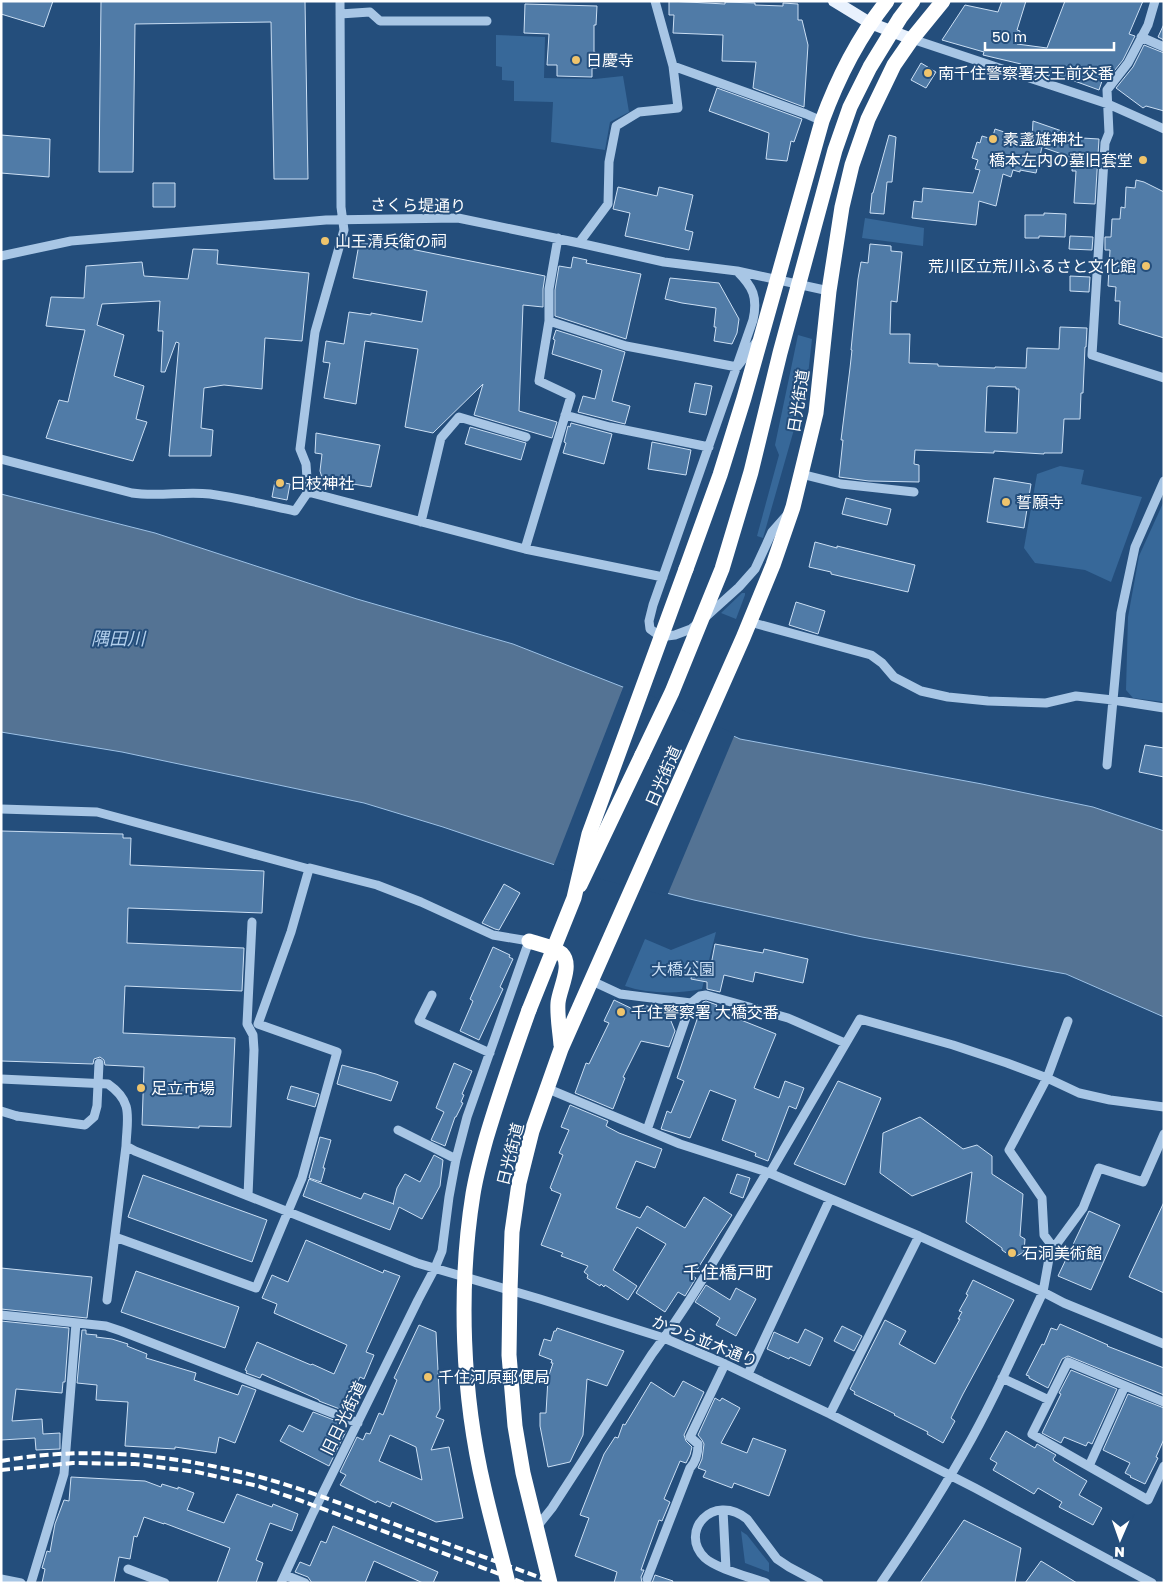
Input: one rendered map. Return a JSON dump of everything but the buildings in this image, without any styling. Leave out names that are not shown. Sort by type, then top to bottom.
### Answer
[{"type":"highway","name":"日光街道","points":[[574,898],[589,834],[720,475],[822,121],[833,91],[850,56],[870,23],[887,1]]},
{"type":"highway","name":"日光街道","points":[[508,1583],[484,1487],[475,1440],[464,1327],[468,1232],[473,1192],[481,1159],[505,1077],[529,1010],[574,898],[672,692],[722,569],[751,472],[780,353],[835,150],[850,107],[870,67],[900,18],[913,1]]},
{"type":"highway","name":"日光街道","points":[[550,1583],[523,1473],[515,1426],[509,1355],[512,1232],[519,1183],[532,1131],[561,1049],[750,622],[773,565],[793,507],[816,413],[829,291],[842,207],[852,165],[872,110],[894,66],[943,1]]},
{"type":"highway","points":[[529,940],[562,954],[566,961],[558,1002],[561,1049]]},
{"type":"main road","points":[[834,1],[870,23],[912,40]]},
{"type":"street","points":[[1,459],[146,496],[192,493],[211,494],[295,511],[308,492],[306,464],[300,449],[315,332],[344,230],[342,218],[340,1]]},
{"type":"street","points":[[580,242],[608,204],[609,162],[616,126],[639,112],[678,108],[673,66],[655,1]]},
{"type":"street","points":[[1155,1],[1148,24],[1128,63],[1107,90],[1109,133],[1105,143],[1092,355],[1164,378]]},
{"type":"street","points":[[340,14],[370,12],[380,21],[487,21]]},
{"type":"street","points":[[1141,37],[1164,47]]},
{"type":"street","points":[[912,40],[1108,104],[1164,129]]},
{"type":"street","points":[[673,66],[822,121]]},
{"type":"street","name":"さくら堤通り","points":[[1,256],[71,241],[342,218],[458,218],[580,242],[664,262],[737,271],[829,291]]},
{"type":"street","points":[[525,549],[571,396],[539,381],[548,321],[549,289],[558,238]]},
{"type":"street","points":[[737,271],[751,287],[756,307],[752,325],[653,605],[649,626],[657,634],[667,636],[691,629],[739,587],[755,569],[772,532],[793,507]]},
{"type":"street","points":[[548,321],[626,346],[737,367]]},
{"type":"street","points":[[737,367],[762,333]]},
{"type":"street","points":[[565,415],[610,427],[709,447]]},
{"type":"street","points":[[421,522],[441,438],[459,417],[526,437]]},
{"type":"street","points":[[802,474],[841,484],[914,492]]},
{"type":"street","points":[[1106,765],[1115,701],[1124,592],[1135,547],[1164,481]]},
{"type":"street","points":[[308,492],[525,549],[663,577]]},
{"type":"street","points":[[750,622],[871,655],[882,663],[894,677],[921,691],[948,697],[988,701],[1046,703],[1076,696],[1164,708]]},
{"type":"street","points":[[1,809],[97,812],[309,869],[377,885],[421,902],[493,935],[529,940]]},
{"type":"street","points":[[253,1034],[291,932],[309,869]]},
{"type":"street","points":[[248,1196],[254,1050],[253,1034],[247,1024],[252,922]]},
{"type":"street","name":"旧日光街道","points":[[283,1579],[313,1513],[435,1268],[444,1244],[449,1197],[456,1159],[467,1117],[529,940]]},
{"type":"street","points":[[592,981],[620,994],[691,1003]]},
{"type":"street","points":[[432,995],[419,1021],[490,1052]]},
{"type":"street","points":[[647,1130],[691,1003],[700,996],[706,995],[788,1018],[845,1043]]},
{"type":"street","points":[[536,1528],[552,1508],[664,1338],[769,1172],[860,1019],[953,1045],[1007,1063],[1047,1078],[1079,1093],[1110,1100],[1164,1107]]},
{"type":"street","points":[[1053,1247],[1044,1235],[1042,1198],[1009,1150],[1047,1078],[1068,1021]]},
{"type":"street","points":[[115,1237],[256,1288],[302,1178],[337,1052],[258,1024]]},
{"type":"street","points":[[1,1111],[17,1116],[85,1124],[94,1117],[97,1106],[99,1063]]},
{"type":"street","points":[[1,1079],[108,1084],[118,1091],[124,1099],[127,1110],[126,1146],[107,1300]]},
{"type":"street","points":[[546,1088],[680,1144],[769,1172],[919,1236],[1064,1303],[1164,1344]]},
{"type":"street","points":[[398,1130],[456,1159]]},
{"type":"street","points":[[880,1583],[909,1542],[981,1421],[1043,1292],[1050,1253],[1083,1208],[1098,1168],[1143,1182],[1164,1134]]},
{"type":"street","name":"かつら並木通り","points":[[126,1146],[417,1264],[540,1299],[664,1338],[748,1374],[830,1414],[950,1475],[1152,1583]]},
{"type":"street","points":[[748,1374],[830,1199]]},
{"type":"street","points":[[830,1414],[919,1236]]},
{"type":"street","points":[[1,1315],[106,1326],[358,1423]]},
{"type":"street","points":[[31,1583],[64,1474],[76,1323]]},
{"type":"street","points":[[1164,1402],[1068,1362],[1032,1434],[1148,1500],[1164,1466]]},
{"type":"street","points":[[647,1580],[690,1468],[694,1465],[698,1452],[698,1444],[690,1437],[725,1364]]},
{"type":"street","points":[[1002,1378],[1049,1400]]},
{"type":"street","points":[[1089,1466],[1124,1386]]},
{"type":"street","points":[[723,1510],[726,1569]]},
{"type":"street","points":[[766,1583],[726,1569],[710,1562],[704,1557],[697,1543],[696,1535],[698,1526],[703,1518],[709,1513],[723,1510],[741,1514],[777,1558],[788,1567],[819,1583]]},
{"type":"street","points":[[128,1569],[165,1583]]},
{"type":"street","points":[[1,1579],[21,1583]]},
{"type":"street","points":[[283,1579],[305,1583]]},
{"type":"green space","points":[[496,35],[545,37],[544,78],[595,79],[623,76],[629,112],[610,122],[605,150],[551,142],[553,102],[514,101],[514,81],[502,80],[502,67],[496,66]]},
{"type":"green space","points":[[865,218],[924,228],[923,246],[862,238]]},
{"type":"green space","points":[[798,335],[812,339],[807,384],[763,538],[757,536],[779,455],[775,445]]},
{"type":"green space","points":[[1060,466],[1084,470],[1081,484],[1142,497],[1111,582],[1085,570],[1035,563],[1024,548],[1037,474]]},
{"type":"green space","points":[[1164,501],[1164,702],[1133,698],[1126,690],[1128,617],[1139,556]]},
{"type":"green space","points":[[742,593],[745,593],[745,595],[736,619],[721,613]]},
{"type":"green space","name":"大橋公園","points":[[716,932],[702,989],[683,992],[663,992],[644,991],[625,986],[645,939],[671,950]]},
{"type":"green space","points":[[741,1531],[747,1535],[769,1563],[769,1572],[745,1563]]},
{"type":"water","name":"隅田川","points":[[1,494],[155,533],[357,599],[513,644],[651,698],[740,739],[982,784],[1093,807],[1164,831],[1164,1017],[1066,974],[862,937],[694,900],[555,865],[443,827],[364,803],[122,752],[1,732]]},
{"type":"pier","points":[[624,685],[735,734],[667,896],[553,867]]},
{"type":"railway","points":[[1,1461],[33,1456],[99,1453],[164,1458],[228,1469],[314,1494],[555,1583]]},
{"type":"railway","points":[[1,1470],[73,1463],[135,1464],[197,1472],[258,1486],[524,1583]]},
{"type":"place","name":"日慶寺","points":[[576,60]]},
{"type":"place","name":"南千住警察署天王前交番","points":[[928,73]]},
{"type":"place","name":"素盞雄神社","points":[[993,139]]},
{"type":"place","name":"橋本左内の墓旧套堂","points":[[1143,160]]},
{"type":"place","name":"山王清兵衛の祠","points":[[325,241]]},
{"type":"place","name":"荒川区立荒川ふるさと文化館","points":[[1146,266]]},
{"type":"place","name":"日枝神社","points":[[280,483]]},
{"type":"place","name":"誓願寺","points":[[1006,502]]},
{"type":"place","name":"千住警察署 大橋交番","points":[[621,1012]]},
{"type":"place","name":"足立市場","points":[[141,1088]]},
{"type":"place","name":"石洞美術館","points":[[1012,1253]]},
{"type":"place","name":"千住河原郵便局","points":[[428,1377]]},
{"type":"district","name":"千住橋戸町","points":[[728,1273]]}]
